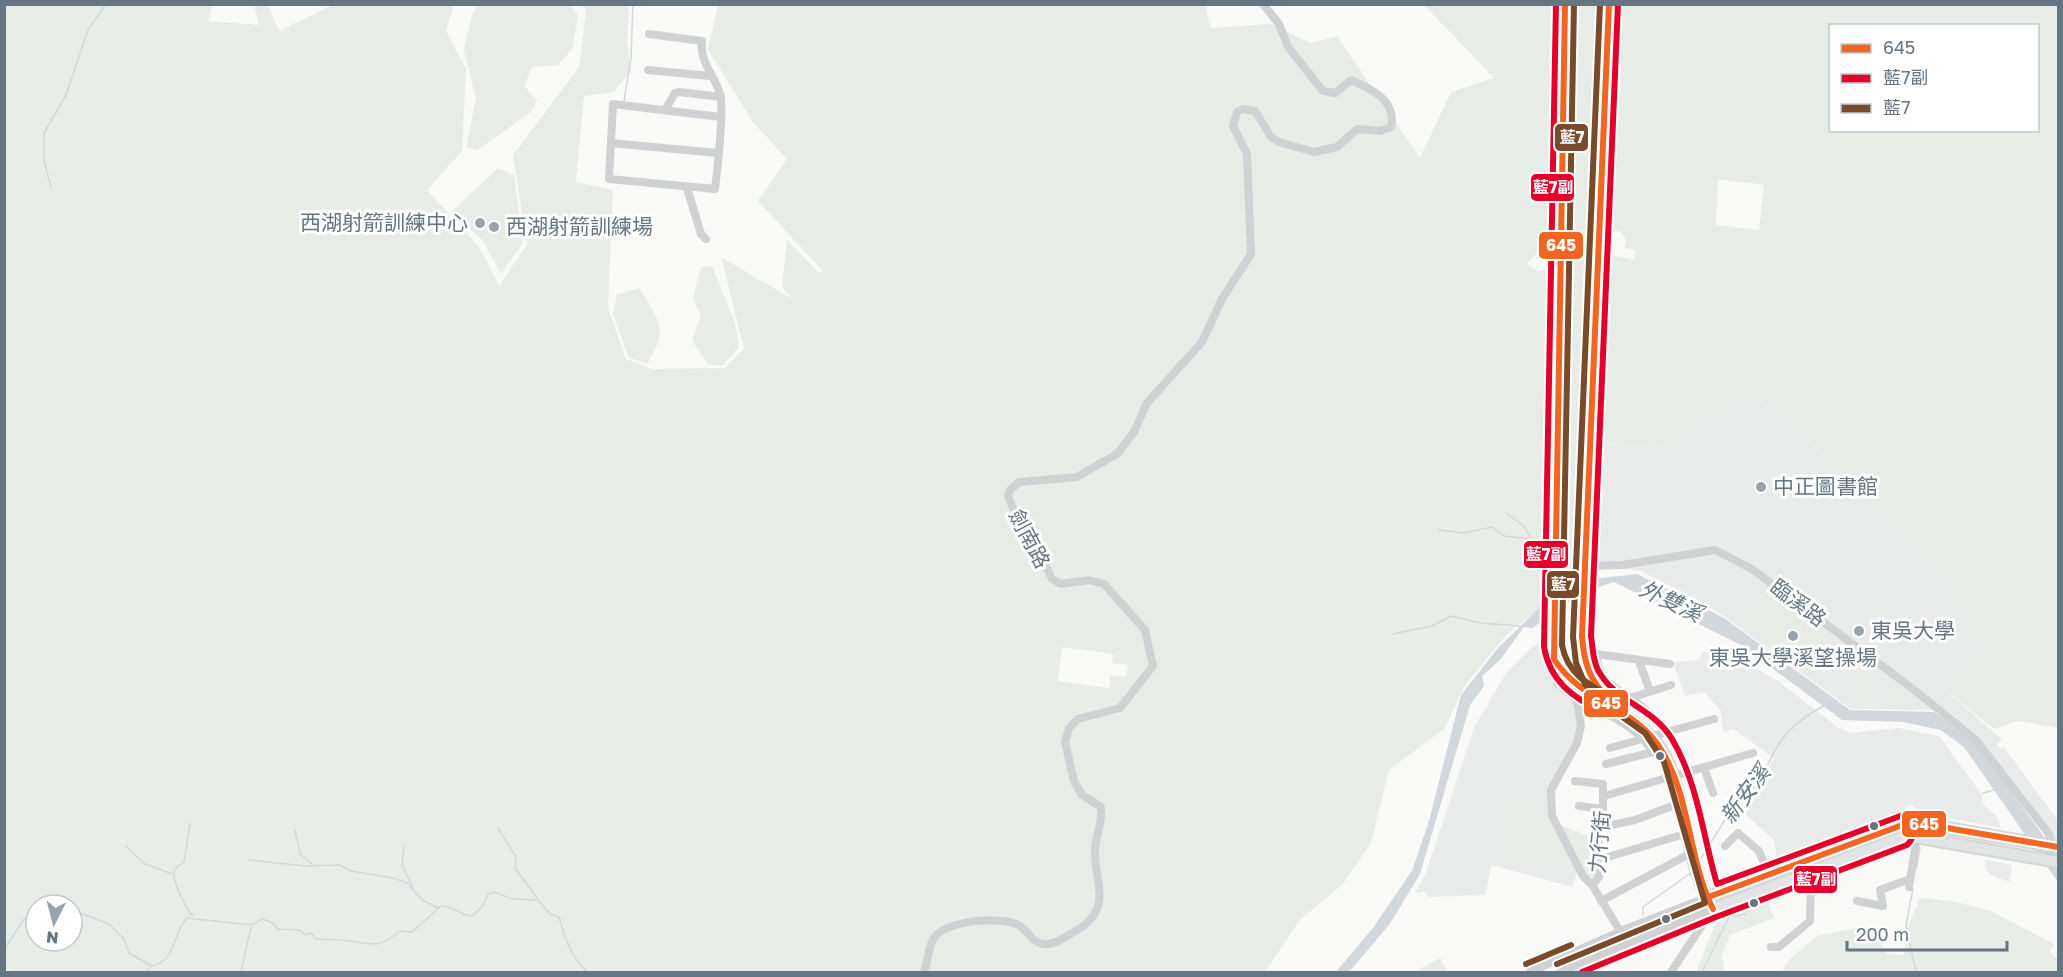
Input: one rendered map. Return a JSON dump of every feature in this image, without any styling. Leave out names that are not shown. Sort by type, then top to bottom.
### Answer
[{"type":"main road","points":[[1554,553],[1554,658],[1566,684],[1626,714],[1654,734]]},
{"type":"main road","points":[[1588,561],[1582,636],[1585,666],[1603,694],[1642,719],[1654,734],[1675,776],[1709,897],[1709,910],[1891,841],[1917,837],[2053,861]]},
{"type":"main road","points":[[1566,684],[1565,669],[1571,662],[1585,666]]},
{"type":"main road","points":[[1675,776],[1688,833],[1698,860]]},
{"type":"main road","points":[[1709,897],[1905,824],[1924,824],[2055,847]]},
{"type":"street","name":"劍南路","points":[[924,972],[933,939],[941,932],[964,924],[991,920],[1009,921],[1022,926],[1035,942],[1044,944],[1060,940],[1084,926],[1094,916],[1100,904],[1095,850],[1101,807],[1082,795],[1074,781],[1065,742],[1069,728],[1078,719],[1120,708],[1153,666],[1145,630],[1104,584],[1089,580],[1061,584],[1052,579],[1034,540],[1011,506],[1010,490],[1019,482],[1077,477],[1117,454],[1134,432],[1147,403],[1202,342],[1222,299],[1251,254],[1247,154],[1233,126],[1237,112],[1243,109],[1255,111],[1271,136],[1279,142],[1314,152],[1336,147],[1357,129],[1380,131],[1391,127],[1389,106],[1378,93],[1351,80],[1335,93],[1323,91],[1288,47],[1279,24],[1263,4]]},
{"type":"street","points":[[649,34],[702,41],[701,51],[721,97],[720,117],[717,153],[715,189],[609,179],[614,104],[720,117]]},
{"type":"street","points":[[648,70],[710,76]]},
{"type":"street","points":[[665,110],[675,93],[721,97]]},
{"type":"street","points":[[611,143],[717,153]]},
{"type":"street","points":[[687,188],[701,234],[706,240]]},
{"type":"street","name":"臨溪路","points":[[1588,561],[1623,565],[1715,550],[1752,569],[1913,688],[1976,739],[2049,834],[2055,847]]},
{"type":"street","points":[[1606,764],[1653,752],[1654,734],[1630,698],[1619,693],[1606,681],[1597,667],[1596,654],[1670,664]]},
{"type":"street","points":[[1639,661],[1650,691]]},
{"type":"street","name":"力行街","points":[[1566,684],[1578,706],[1581,726],[1577,743],[1556,779],[1550,805],[1557,828],[1583,876],[1592,885],[1628,944]]},
{"type":"street","points":[[1630,698],[1671,685]]},
{"type":"street","points":[[1610,748],[1714,719]]},
{"type":"street","points":[[1575,781],[1603,784],[1602,795],[1604,796],[1753,753]]},
{"type":"street","points":[[1704,768],[1713,793]]},
{"type":"street","name":"力行街","points":[[1592,885],[1599,877],[1598,828],[1604,796]]},
{"type":"street","points":[[1598,828],[1635,820],[1680,803]]},
{"type":"street","points":[[1579,806],[1603,809]]},
{"type":"street","points":[[1598,860],[1688,833]]},
{"type":"street","points":[[1725,846],[1738,833],[1759,850],[1768,874]]},
{"type":"street","points":[[1857,901],[1883,906],[1880,890],[1909,883],[1917,837]]},
{"type":"street","points":[[2053,861],[2055,847]]},
{"type":"street","points":[[1601,901],[1698,860]]},
{"type":"street","points":[[1771,947],[1779,947],[1810,921],[1811,872]]},
{"type":"street","points":[[1530,972],[1709,897]]},
{"type":"street","points":[[1560,972],[1709,910]]},
{"type":"street","points":[[1671,972],[1703,924],[1709,910]]},
{"type":"shaded area","points":[[4,5],[213,5],[208,21],[259,25],[254,5],[268,5],[279,31],[333,5],[454,5],[446,31],[466,69],[462,151],[427,190],[480,248],[499,286],[527,245],[513,155],[579,67],[586,9],[580,5],[629,5],[627,43],[631,71],[614,92],[584,96],[576,182],[613,190],[608,308],[626,359],[652,369],[725,368],[744,349],[721,257],[792,299],[782,287],[787,240],[818,272],[823,271],[758,201],[787,159],[752,121],[708,49],[718,5],[1206,5],[1210,28],[1270,24],[1311,43],[1337,36],[1420,158],[1451,92],[1494,78],[1424,5],[2058,5],[2058,728],[2018,721],[1994,729],[1938,684],[1971,660],[1979,646],[1968,616],[1929,562],[1831,461],[1750,392],[1659,448],[1608,444],[1595,568],[1508,633],[1465,685],[1444,729],[1389,770],[1371,843],[1343,884],[1299,921],[1265,972],[11,972],[4,965]],"holes":[[[1718,179],[1764,185],[1759,230],[1716,225]],[[1620,231],[1626,239],[1625,248],[1636,250],[1634,260],[1609,255],[1573,257],[1539,272],[1527,264],[1540,249],[1539,234],[1554,236]],[[1062,647],[1113,654],[1112,663],[1128,665],[1126,677],[1111,675],[1109,688],[1058,681]]]},
{"type":"shaded area","points":[[478,5],[570,5],[578,15],[572,49],[558,65],[532,67],[524,86],[537,101],[531,112],[477,150],[466,147],[476,98],[464,50],[472,15]]},
{"type":"shaded area","name":"西湖射箭訓練場","points":[[498,168],[514,175],[523,243],[501,274],[483,241],[451,212]]},
{"type":"shaded area","points":[[712,266],[735,323],[739,347],[723,365],[708,365],[692,340],[701,316],[693,298],[701,267]]},
{"type":"shaded area","points":[[640,288],[657,318],[660,333],[647,364],[628,357],[613,313],[617,294]]},
{"type":"shaded area","name":"東吳大學","points":[[1750,392],[1831,461],[1929,561],[1968,616],[1979,646],[1971,660],[1938,684],[2002,739],[1997,744],[2001,749],[2004,747],[2058,821],[2058,840],[2050,840],[1974,740],[1933,710],[1851,709],[1715,610],[1641,571],[1614,567],[1595,568],[1608,444],[1659,448]]},
{"type":"shaded area","points":[[1759,579],[1843,641],[1848,661],[1843,674],[1831,682],[1816,680],[1727,615],[1725,598],[1727,592],[1739,580]],"holes":[[[1751,582],[1765,590],[1743,619],[1731,611],[1730,594],[1740,584]],[[1832,639],[1842,651],[1841,666],[1834,675],[1820,677],[1810,669]]]},
{"type":"shaded area","points":[[1548,637],[1549,666],[1576,705],[1580,724],[1576,743],[1548,805],[1577,873],[1572,887],[1492,865],[1485,895],[1428,897],[1425,892],[1415,893],[1426,873],[1474,728],[1506,673],[1530,649]]},
{"type":"shaded area","points":[[1715,648],[1744,661],[1778,681],[1839,728],[1851,733],[1899,728],[1939,736],[1982,795],[1983,804],[1998,818],[2001,828],[1921,813],[1911,804],[1891,818],[1777,859],[1774,840],[1737,807],[1761,783],[1774,758],[1734,729],[1723,732],[1721,711],[1704,692],[1685,696],[1673,662],[1699,660],[1703,653]]},
{"type":"shaded area","points":[[1861,656],[1872,664],[1858,685],[1847,677]]},
{"type":"shaded area","points":[[1874,665],[1885,672],[1869,693],[1859,685]]},
{"type":"shaded area","points":[[1858,696],[1883,697],[1882,709],[1858,708]]},
{"type":"shaded area","points":[[1885,696],[1914,696],[1914,710],[1885,709]]},
{"type":"shaded area","points":[[1512,793],[1542,806],[1565,852],[1562,868],[1555,872],[1494,857]]},
{"type":"shaded area","points":[[1558,824],[1596,839],[1598,870],[1594,877],[1588,877]]},
{"type":"shaded area","points":[[1985,860],[2012,865],[2010,882],[1991,875],[1986,869]]},
{"type":"shaded area","points":[[1920,898],[1951,901],[1991,911],[2054,944],[2050,953],[2058,959],[2058,972],[1782,972],[1789,960],[1817,936],[1857,928],[1874,934],[1887,954],[1904,955],[1907,929]]},
{"type":"shaded area","points":[[1768,900],[1774,918],[1730,935],[1721,958],[1724,962],[1723,972],[1696,972],[1717,920]]},
{"type":"shaded area","points":[[1440,958],[1448,972],[1414,972]]},
{"type":"water","name":"外雙溪","points":[[1637,574],[1724,618],[1850,710],[1934,712],[1973,739],[2058,856],[2058,882],[1964,747],[1941,730],[1903,722],[1842,720],[1741,645],[1614,582],[1570,600],[1533,628],[1524,627],[1500,660],[1482,676],[1484,686],[1470,705],[1420,874],[1389,925],[1349,972],[1336,972],[1372,929],[1412,871],[1429,821],[1461,695],[1498,648],[1539,608],[1593,579]]},
{"type":"waterway","points":[[51,187],[44,161],[44,133],[66,95],[88,30],[106,4]]},
{"type":"waterway","points":[[624,101],[631,58],[633,4]]},
{"type":"waterway","points":[[1506,513],[1524,526],[1530,537]]},
{"type":"waterway","points":[[1439,530],[1464,533],[1492,527],[1504,536],[1530,539],[1542,566],[1544,579]]},
{"type":"waterway","points":[[1393,634],[1432,626],[1451,616],[1481,623],[1520,626]]},
{"type":"waterway","name":"新安溪","points":[[1698,863],[1735,804],[1744,799],[1757,785],[1785,736],[1800,721],[1824,706]]},
{"type":"waterway","points":[[1983,793],[1997,789]]},
{"type":"waterway","points":[[190,824],[184,862],[175,868],[174,876],[180,895],[193,916]]},
{"type":"waterway","points":[[498,828],[516,857],[515,868],[537,898]]},
{"type":"waterway","points":[[295,830],[300,854],[313,865]]},
{"type":"waterway","points":[[126,846],[145,864],[172,874]]},
{"type":"waterway","points":[[404,847],[402,865],[413,888]]},
{"type":"waterway","points":[[1916,869],[1920,848]]},
{"type":"waterway","points":[[249,860],[305,866],[340,865],[351,871],[393,878],[407,883],[422,900],[438,908]]},
{"type":"waterway","name":"新安溪","points":[[1643,915],[1643,907],[1692,872]]},
{"type":"waterway","points":[[1913,888],[1906,926],[1916,972]]},
{"type":"waterway","points":[[147,972],[151,966],[165,959],[170,953],[182,924],[187,918],[251,925],[263,919],[273,923],[277,929],[300,930],[305,935],[311,933],[316,939],[378,944],[400,931],[412,932],[441,906],[472,916],[483,906],[488,894],[494,892],[512,899],[538,900],[550,914],[559,917],[577,961],[587,972]]},
{"type":"waterway","points":[[1702,972],[1729,917],[1746,914]]},
{"type":"waterway","points":[[84,915],[109,924],[124,939],[129,953],[150,965]]},
{"type":"waterway","points":[[4,950],[24,920]]},
{"type":"waterway","points":[[241,972],[251,927]]},
{"type":"tunnel","points":[[1554,553],[1565,4]]},
{"type":"tunnel","points":[[1586,556],[1609,4]]},
{"type":"transit line","name":"藍7副","points":[[1556,4],[1544,647],[1551,669],[1564,687],[1602,712]]},
{"type":"transit line","name":"645","points":[[1565,4],[1554,659],[1578,685],[1635,721],[1658,745],[1677,784],[1698,868],[1713,909]]},
{"type":"transit line","name":"藍7","points":[[1574,4],[1562,645],[1573,670],[1586,682],[1610,696]]},
{"type":"transit line","name":"藍7","points":[[1557,964],[1705,903],[1664,762],[1645,733],[1596,698],[1585,684],[1576,663],[1573,637],[1600,4]]},
{"type":"transit line","name":"645","points":[[1609,4],[1582,636],[1584,654],[1592,678],[1610,699]]},
{"type":"transit line","name":"藍7副","points":[[1582,972],[1716,917],[1907,845],[1913,836],[1914,828],[1911,817],[1903,815],[1717,884],[1694,792],[1672,739],[1664,728],[1646,712],[1608,684],[1596,666],[1591,636],[1618,4]]},
{"type":"transit line","name":"645","points":[[1711,896],[1905,824],[1924,824],[2058,847]]},
{"type":"transit line","name":"藍7","points":[[1526,964],[1571,945]]},
{"type":"place","name":"西湖射箭訓練中心","points":[[480,223]]},
{"type":"place","name":"西湖射箭訓練場","points":[[494,227]]},
{"type":"place","name":"中正圖書館","points":[[1761,487]]},
{"type":"place","name":"東吳大學","points":[[1859,631]]},
{"type":"place","name":"東吳大學溪望操場","points":[[1793,636]]}]
